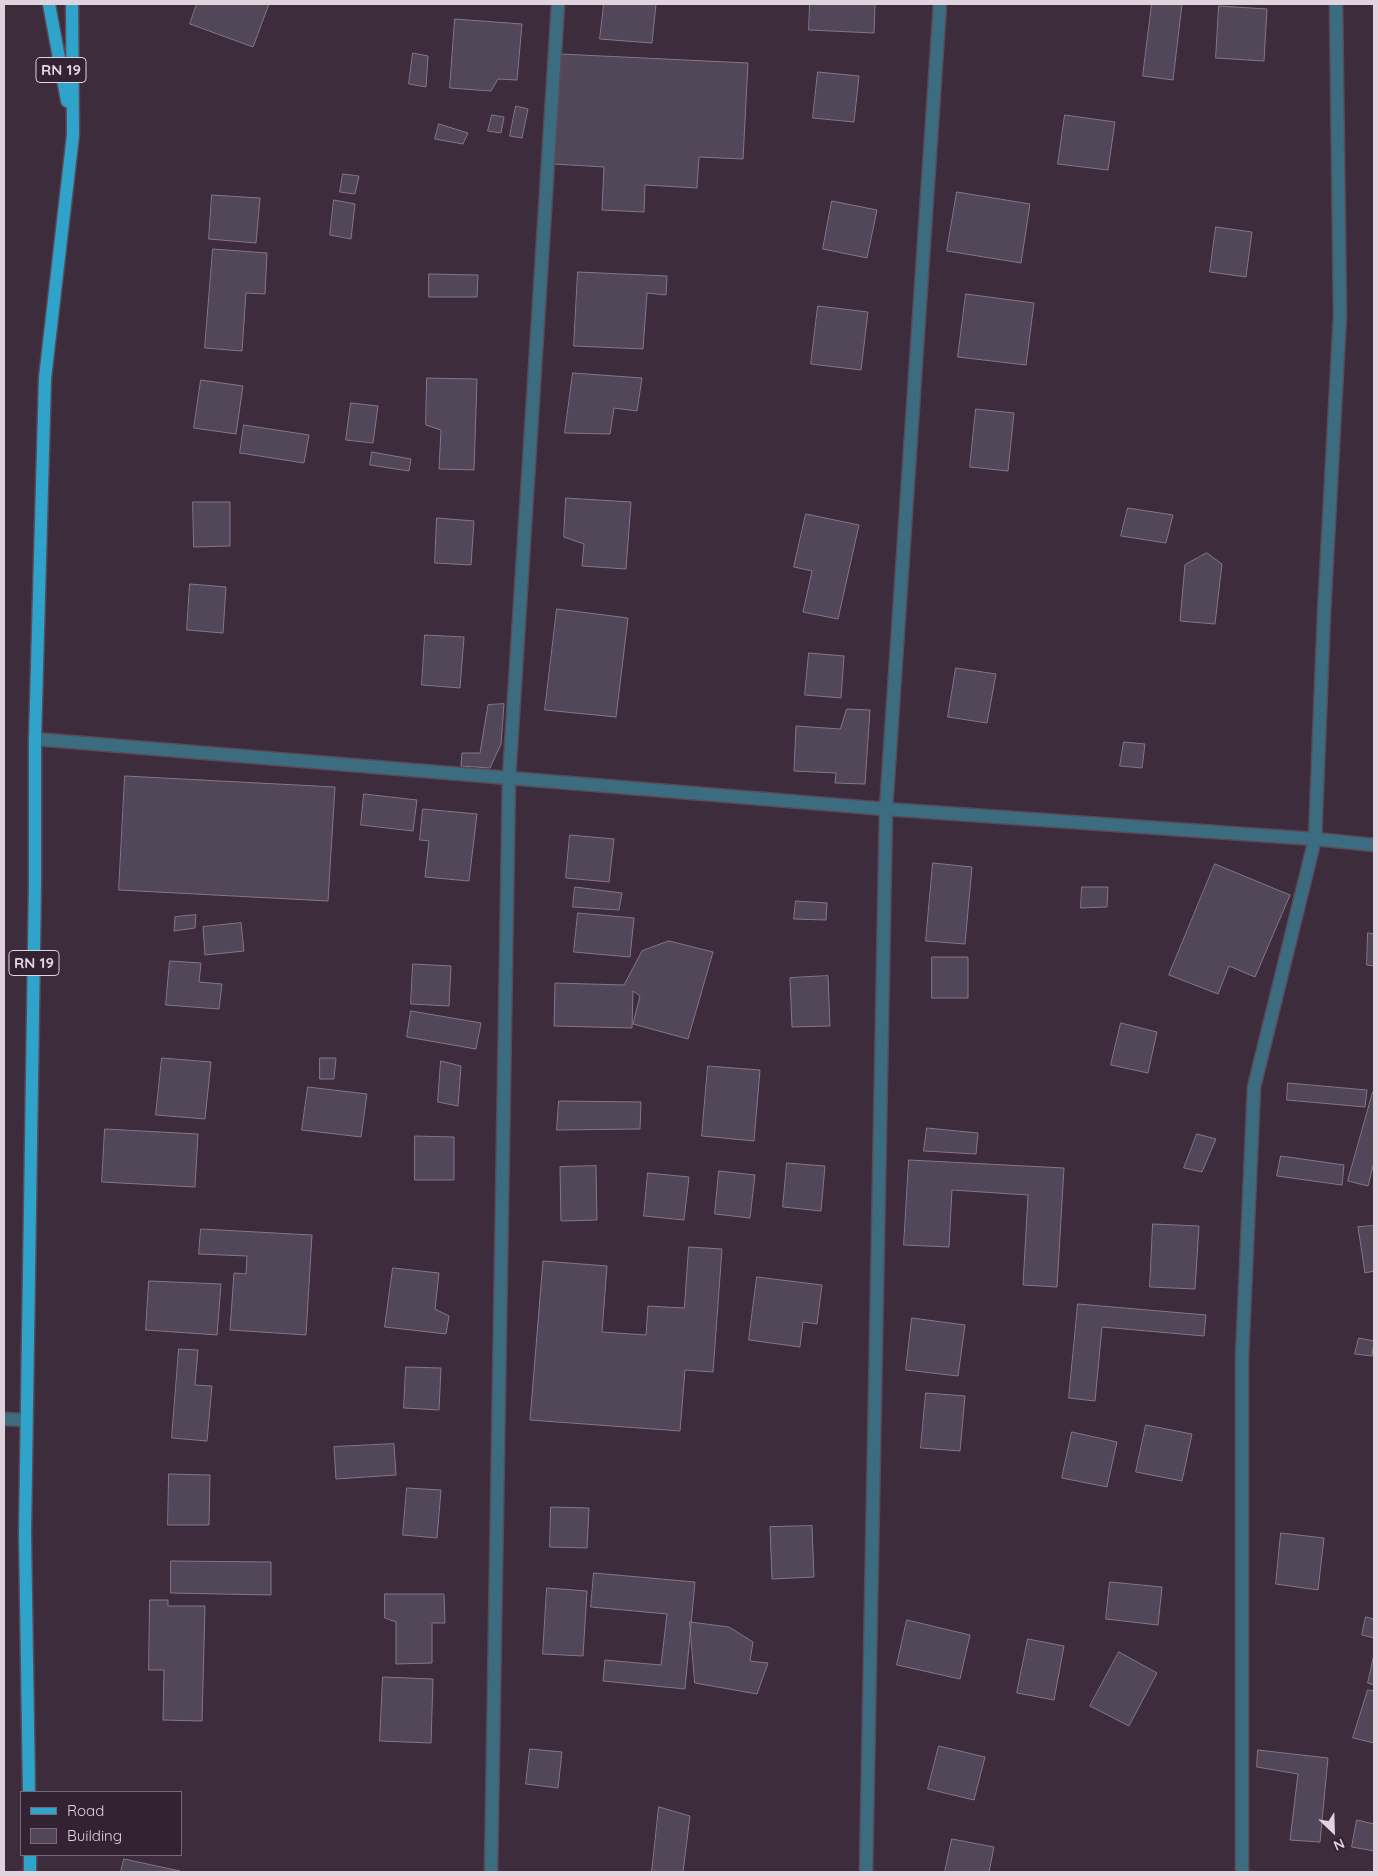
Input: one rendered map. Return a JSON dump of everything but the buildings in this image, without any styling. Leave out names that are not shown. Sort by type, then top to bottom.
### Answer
[{"type":"main road","name":"RN 19","points":[[49,4],[73,135]]},
{"type":"main road","name":"RN 19","points":[[29,1791],[25,1533],[35,893],[35,739],[45,378],[73,135],[72,4]]},
{"type":"main road","points":[[30,1856],[30,1872]]},
{"type":"street","points":[[491,1872],[509,778],[558,4]]},
{"type":"street","points":[[866,1872],[886,809],[940,4]]},
{"type":"street","points":[[1242,1872],[1242,1358],[1254,1087],[1315,839],[1324,613],[1340,315],[1336,4]]},
{"type":"street","points":[[35,739],[886,809],[1315,839],[1374,845]]},
{"type":"street","points":[[4,1419],[26,1420]]}]
